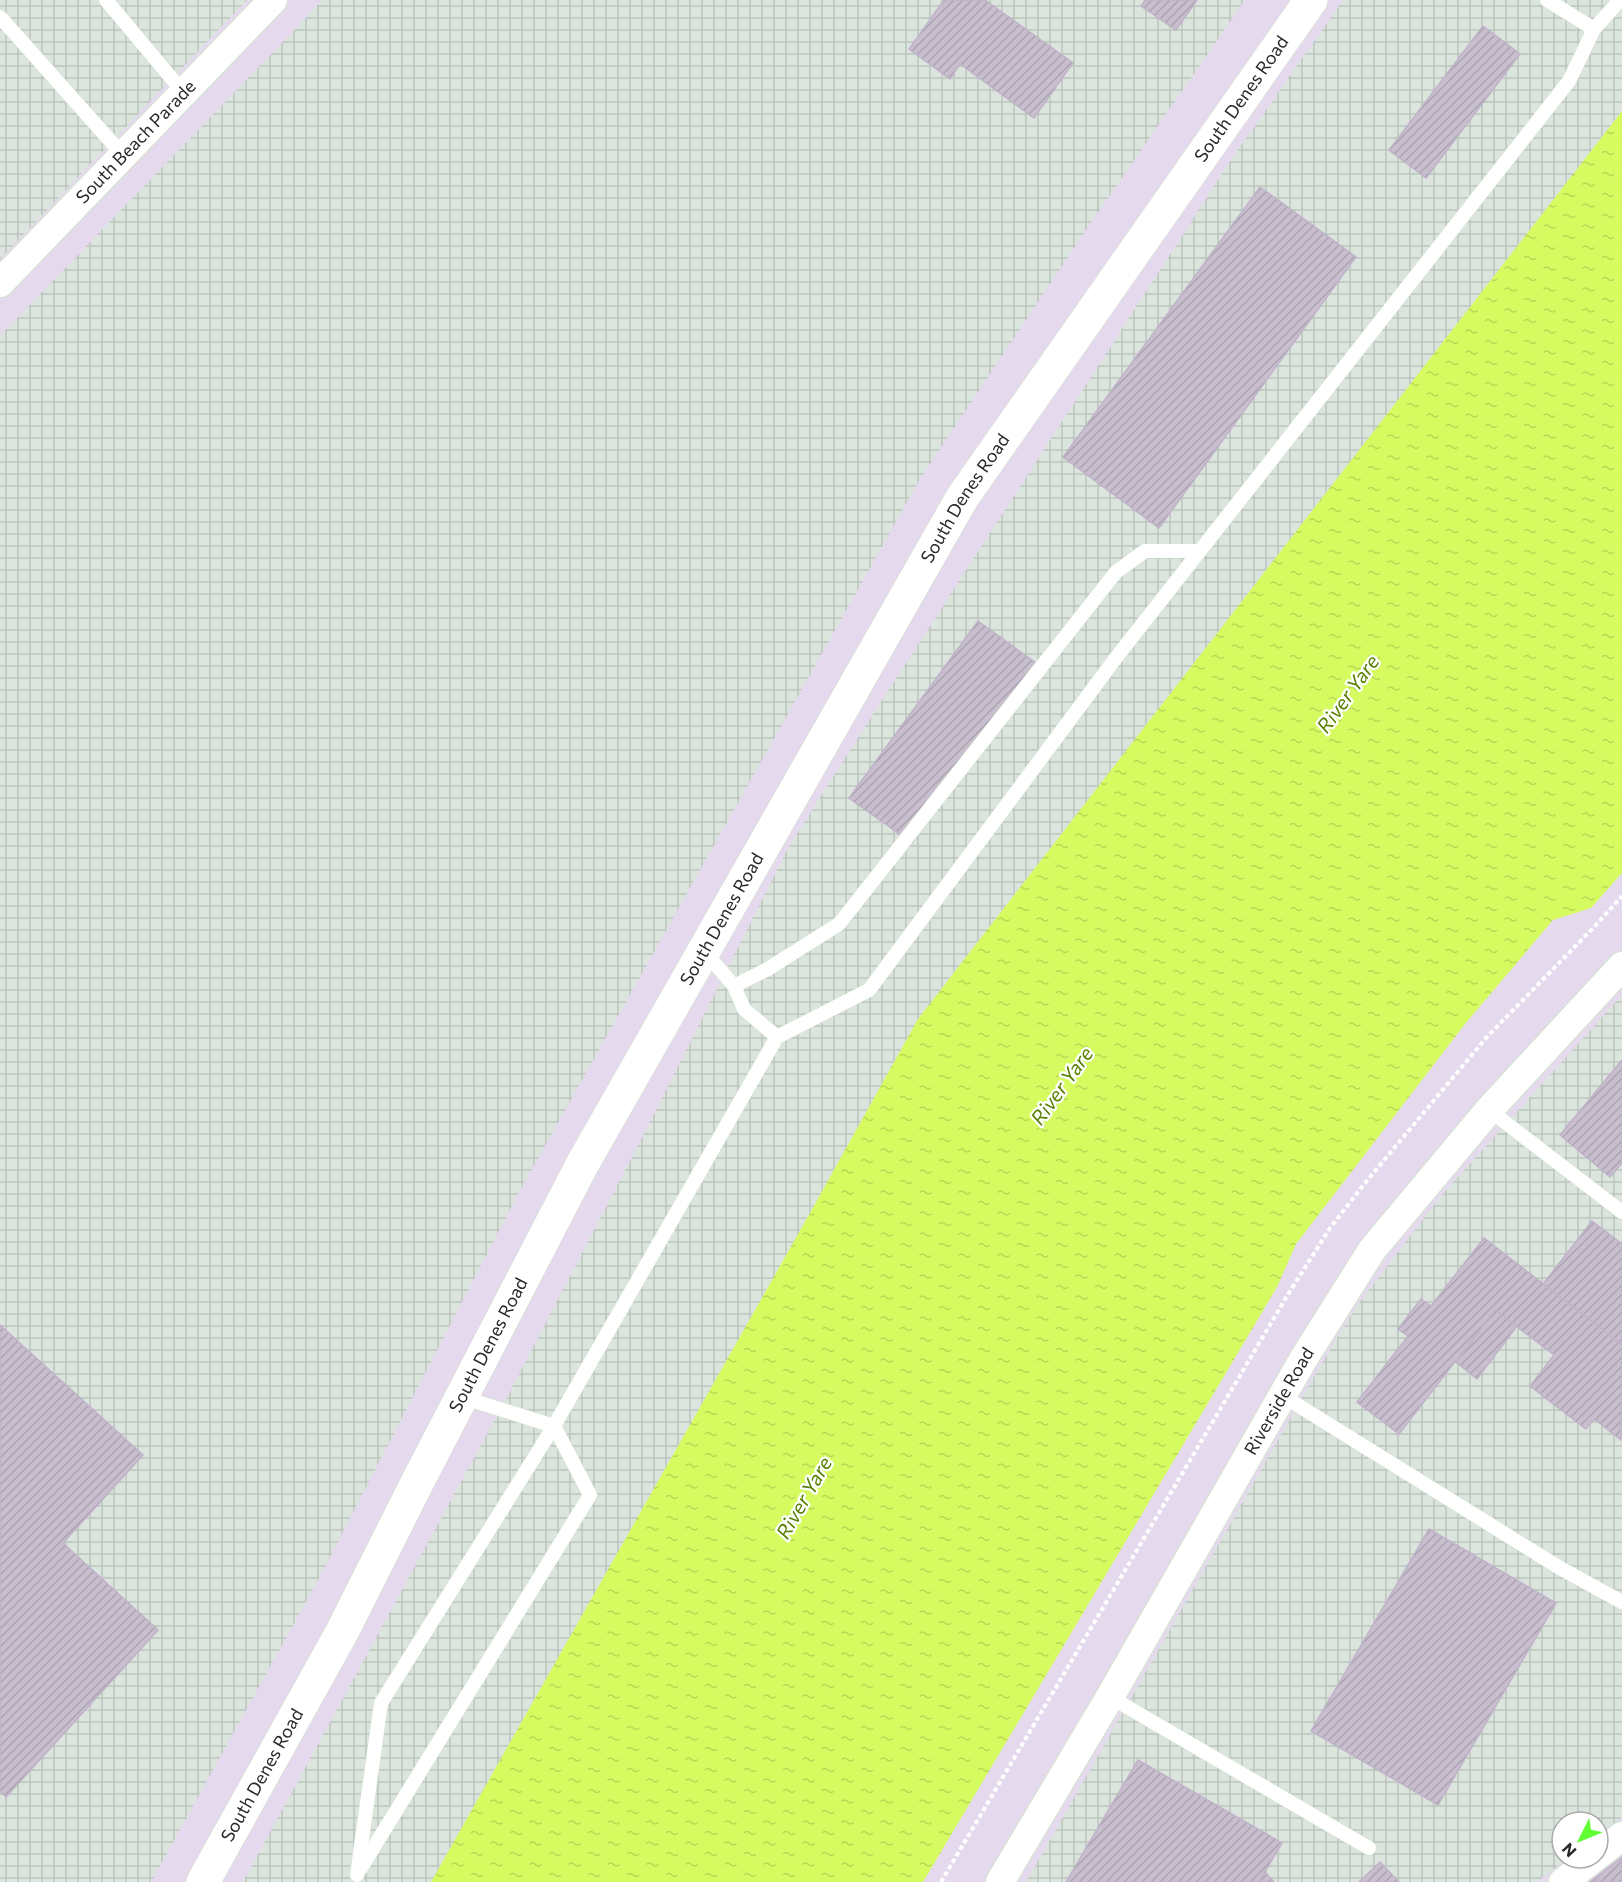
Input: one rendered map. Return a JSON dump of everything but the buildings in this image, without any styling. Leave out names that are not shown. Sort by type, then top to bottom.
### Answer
[{"type":"street","name":"South Beach Parade","points":[[0,283],[273,0]]},
{"type":"street","name":"South Denes Road","points":[[202,1882],[342,1632],[583,1163],[962,498],[1311,0]]},
{"type":"street","name":"Riverside Road","points":[[1000,1882],[1110,1697],[1304,1358],[1372,1250],[1489,1110],[1622,966]]},
{"type":"street","points":[[1610,1846],[1622,1836]]},
{"type":"street","points":[[1563,1882],[1578,1870]]},
{"type":"lane","points":[[106,0],[183,92]]},
{"type":"lane","points":[[1547,0],[1594,29]]},
{"type":"lane","points":[[355,1878],[381,1703],[554,1426],[777,1037],[869,990],[1116,659],[1569,81],[1594,29],[1620,0]]},
{"type":"lane","points":[[0,17],[122,154]]},
{"type":"lane","points":[[734,986],[766,970],[839,924],[1116,572],[1145,551],[1200,551]]},
{"type":"lane","points":[[704,950],[734,986],[744,1009],[777,1037]]},
{"type":"lane","points":[[1489,1110],[1622,1212]]},
{"type":"lane","points":[[1283,1396],[1560,1568],[1622,1602]]},
{"type":"lane","points":[[355,1878],[590,1495],[554,1426],[461,1397]]},
{"type":"lane","points":[[1110,1697],[1369,1848]]},
{"type":"shaded area","points":[[0,0],[247,0],[0,259]]},
{"type":"shaded area","points":[[323,0],[1245,0],[1090,224],[920,479],[519,1192],[317,1582],[151,1882],[0,1882],[0,336]]},
{"type":"shaded area","points":[[1343,0],[1622,0],[1622,111],[918,1019],[431,1882],[243,1882],[505,1401],[644,1134],[788,848],[1231,160]]},
{"type":"shaded area","points":[[1622,995],[1622,1817],[1610,1826],[1610,1810],[1550,1810],[1550,1870],[1552,1870],[1537,1882],[1026,1882],[1319,1368],[1356,1307],[1440,1197]]},
{"type":"water","name":"River Yare","points":[[1622,111],[1622,873],[1591,908],[1553,920],[1465,1024],[1296,1244],[1277,1287],[923,1882],[431,1882],[918,1019]]}]
